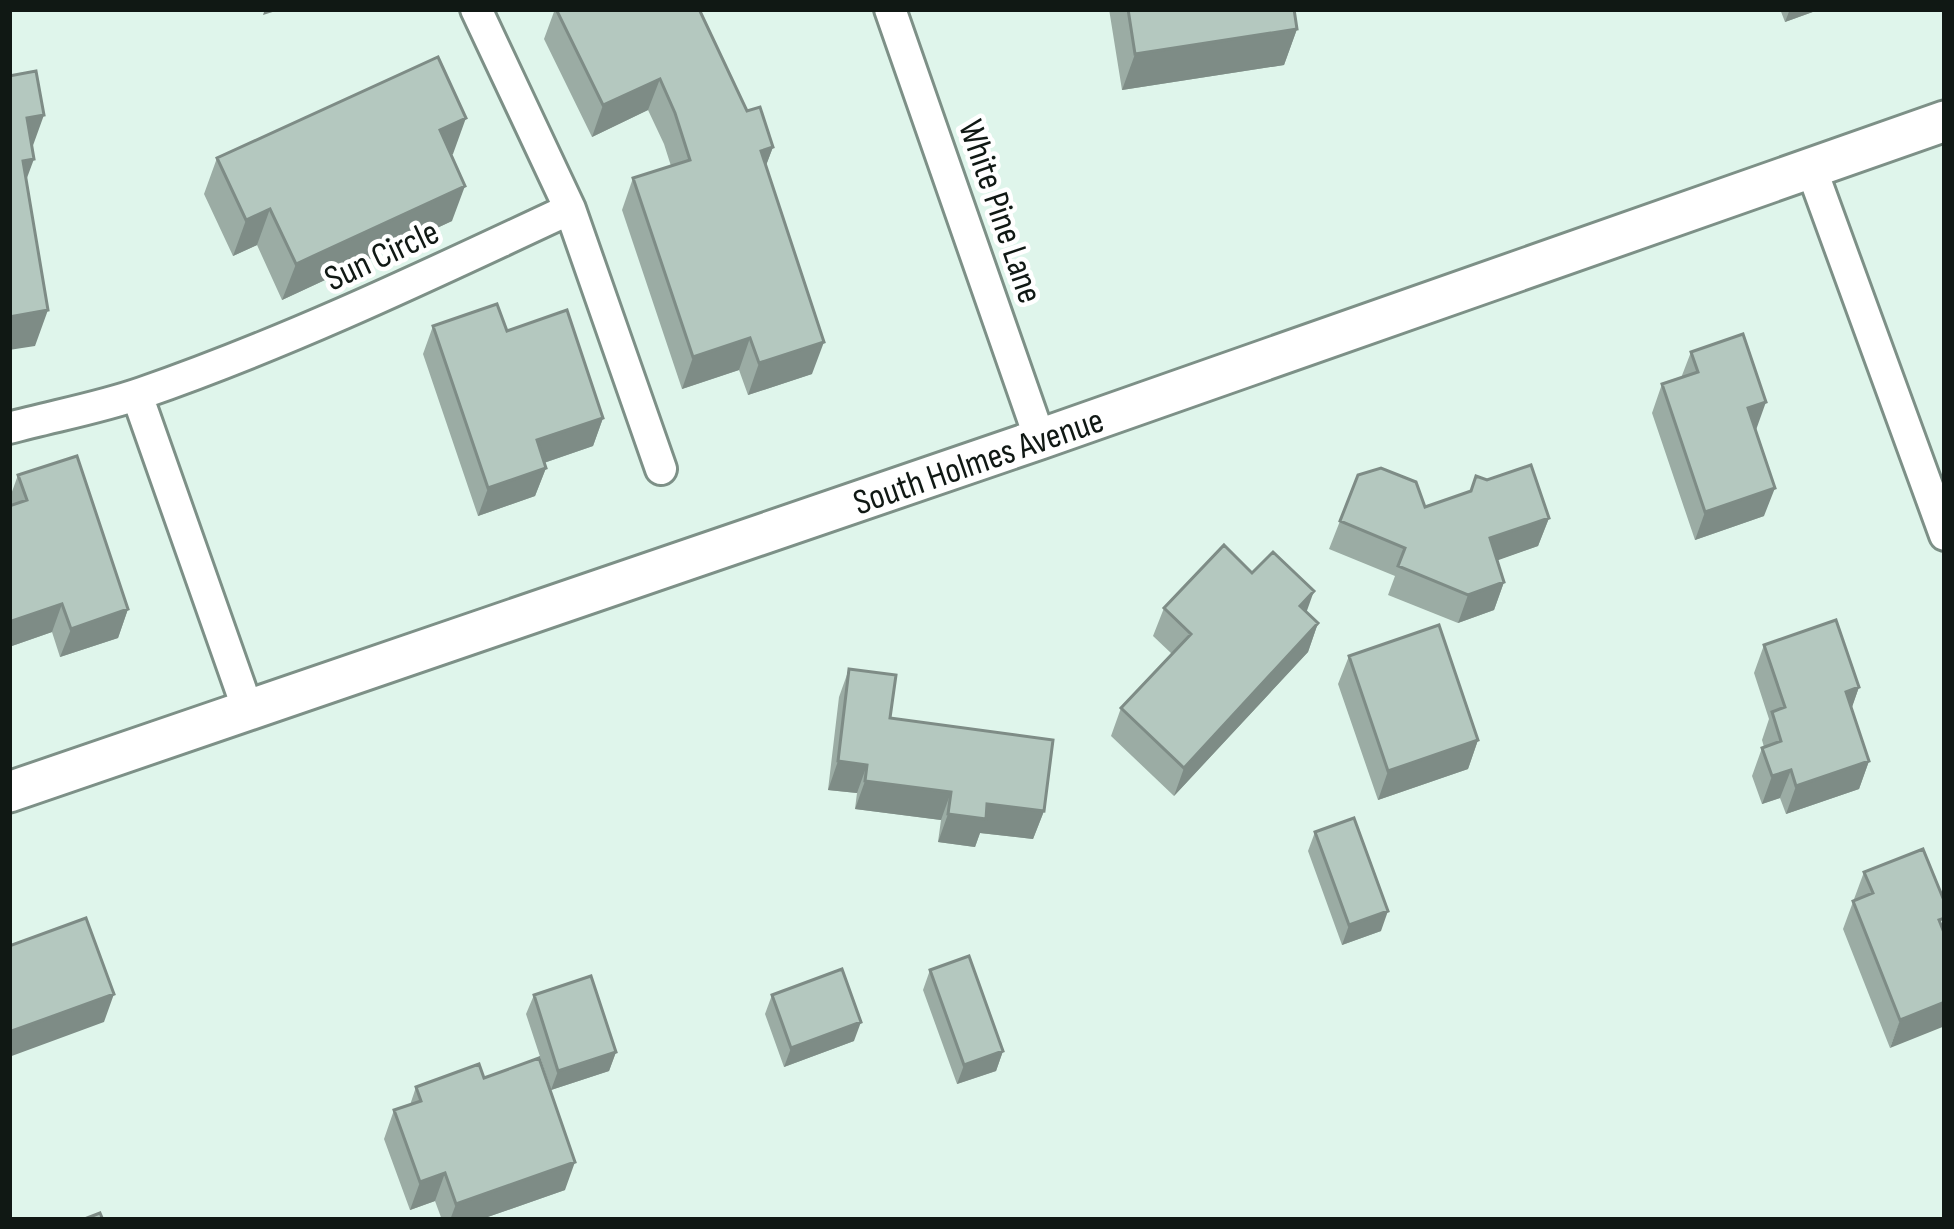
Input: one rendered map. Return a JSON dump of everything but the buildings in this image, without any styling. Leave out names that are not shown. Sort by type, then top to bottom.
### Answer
[{"type":"street","points":[[476,9],[571,209],[661,469]]},
{"type":"street","name":"White Pine Lane","points":[[890,9],[1040,439]]},
{"type":"street","name":"South Holmes Avenue","points":[[9,792],[1040,439],[1945,121]]},
{"type":"street","points":[[1810,168],[1945,535]]},
{"type":"street","name":"Sun Circle","points":[[9,428],[136,395],[343,316],[571,209]]},
{"type":"street","points":[[136,395],[248,710]]}]
